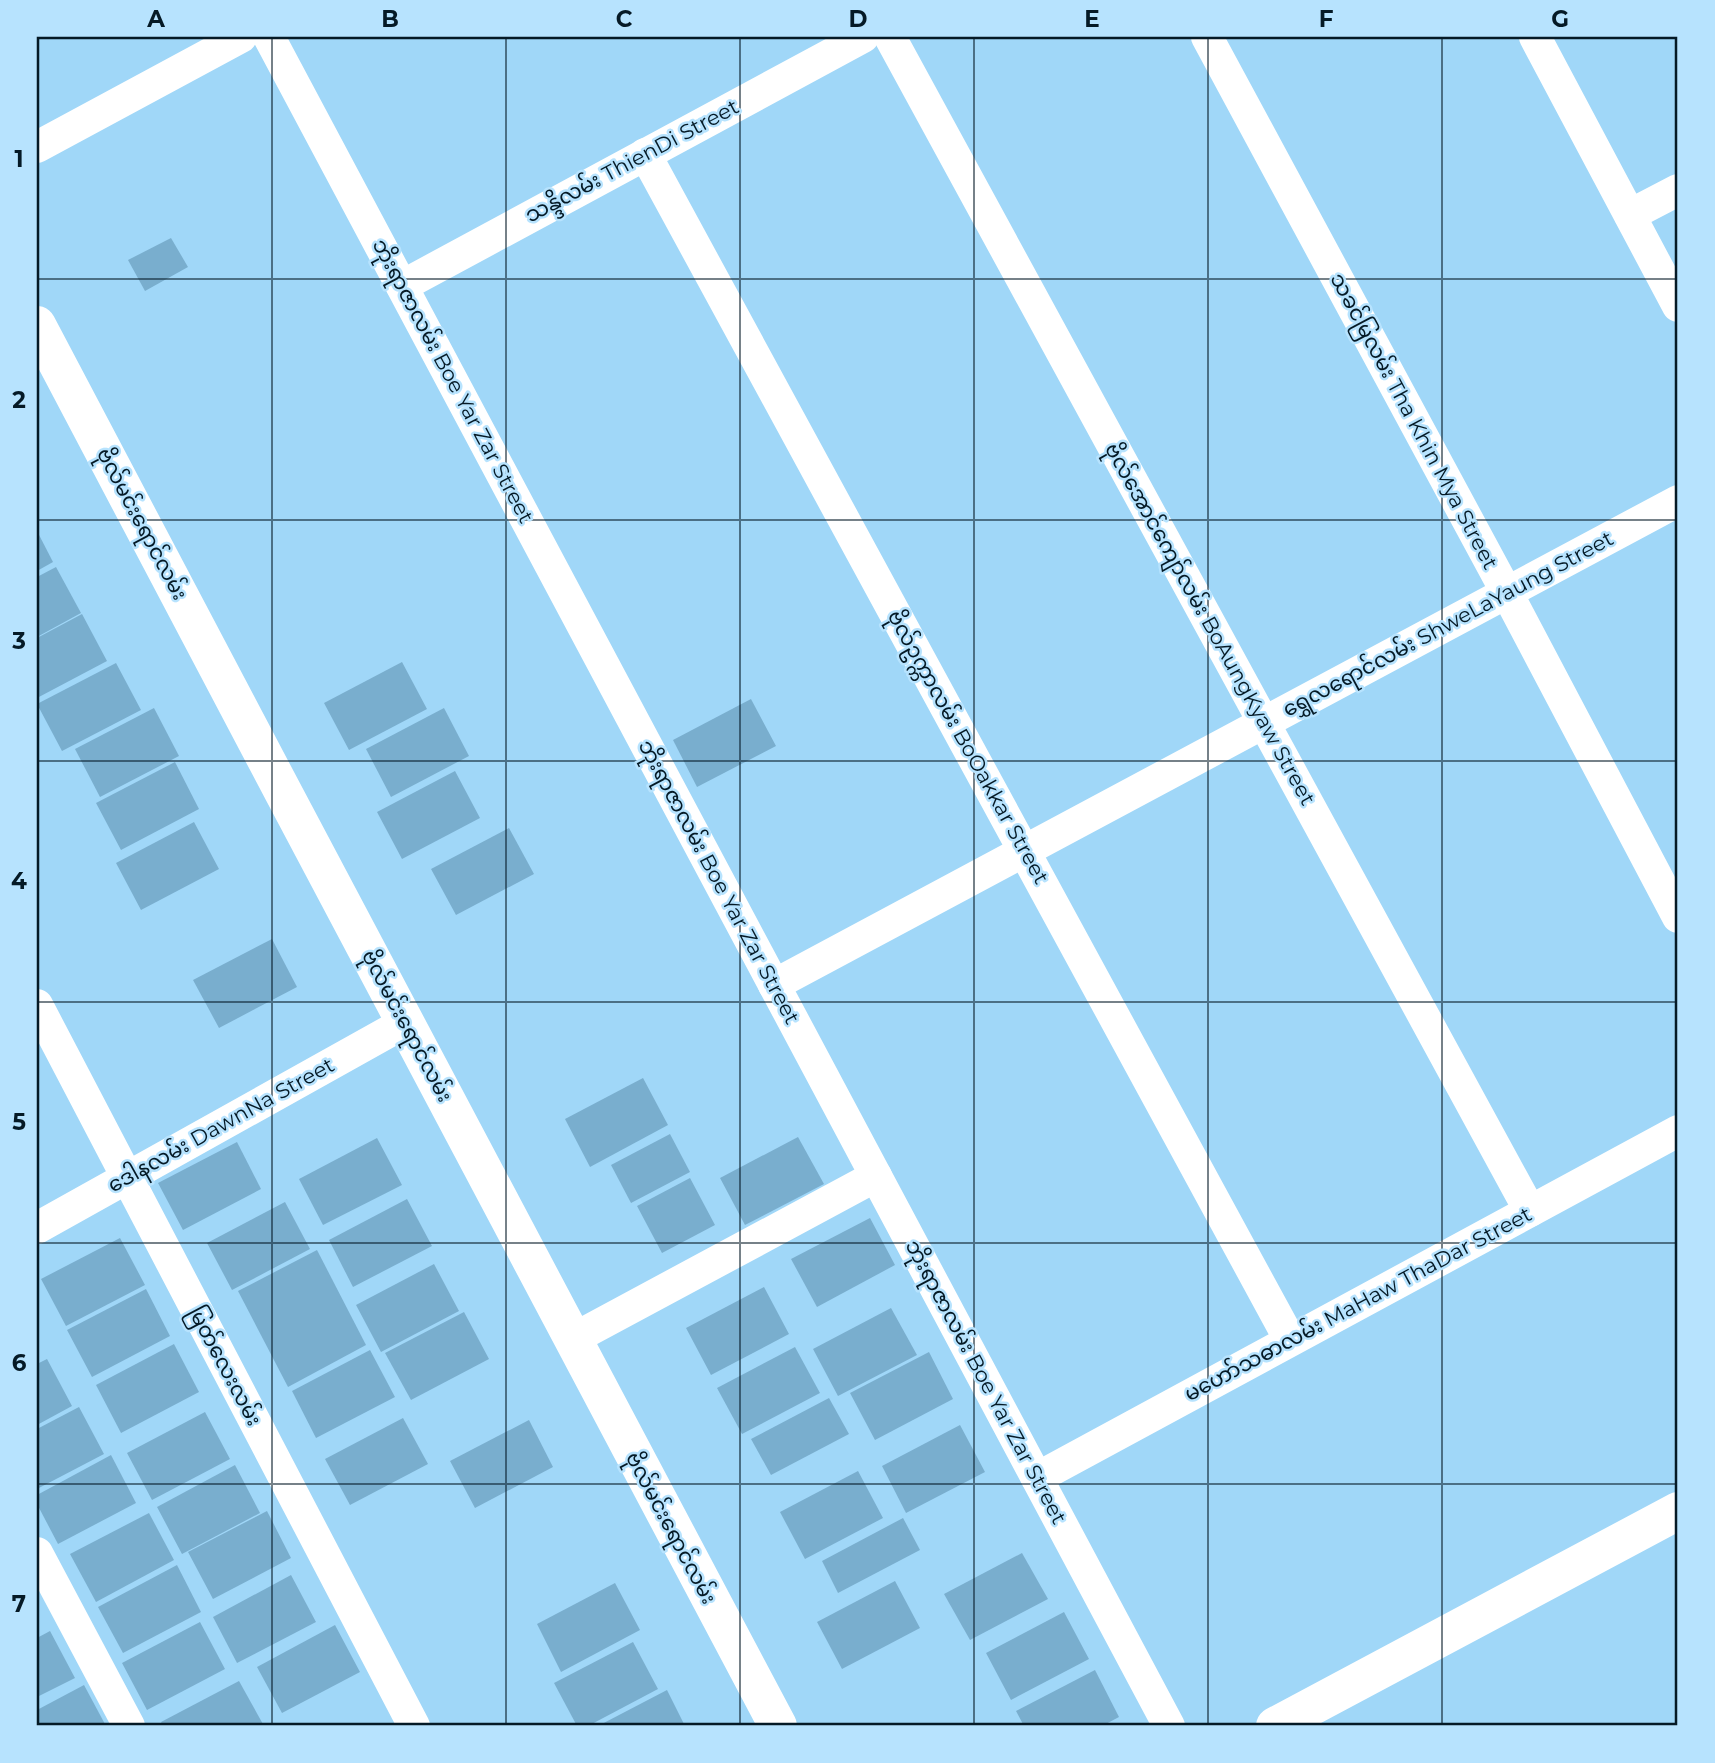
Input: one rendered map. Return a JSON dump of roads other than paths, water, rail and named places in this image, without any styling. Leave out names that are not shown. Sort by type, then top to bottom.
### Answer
[{"type":"street","points":[[37,147],[241,37]]},
{"type":"street","name":"ဘိုးရာဇာလမ်း Boe Yar Zar Street","points":[[269,37],[1169,1726]]},
{"type":"street","name":"သန္ဒိလမ်း ThienDi Street","points":[[402,286],[863,37]]},
{"type":"street","name":"ဗိုလ်အောင်ကျော်လမ်း BoAungKyaw Street","points":[[890,37],[1530,1211]]},
{"type":"street","name":"သခင်မြလမ်း Tha Khin Mya Street","points":[[1207,37],[1507,593],[1678,918]]},
{"type":"street","points":[[1535,37],[1678,306]]},
{"type":"street","name":"ဗိုလ်ဥက္ကာလမ်း BoOakkar Street","points":[[645,154],[1290,1340]]},
{"type":"street","points":[[1630,215],[1678,190]]},
{"type":"street","name":"ဗိုလ်မင်းရောင်လမ်း","points":[[37,325],[406,1022],[570,1340],[778,1726]]},
{"type":"street","name":"ရွှေလရောင်လမ်း ShweLaYaung Street","points":[[774,985],[1678,501]]},
{"type":"street","name":"မြတ်လေးလမ်း","points":[[37,1005],[414,1726]]},
{"type":"street","name":"ဒေါနလမ်း DawnNa Street","points":[[37,1228],[406,1022]]},
{"type":"street","name":"မဟော်သဓာလမ်း MaHaw ThaDar Street","points":[[1037,1478],[1678,1131]]},
{"type":"street","points":[[570,1340],[876,1176]]},
{"type":"street","points":[[1275,1726],[1678,1511]]},
{"type":"street","points":[[37,1553],[129,1726]]}]
